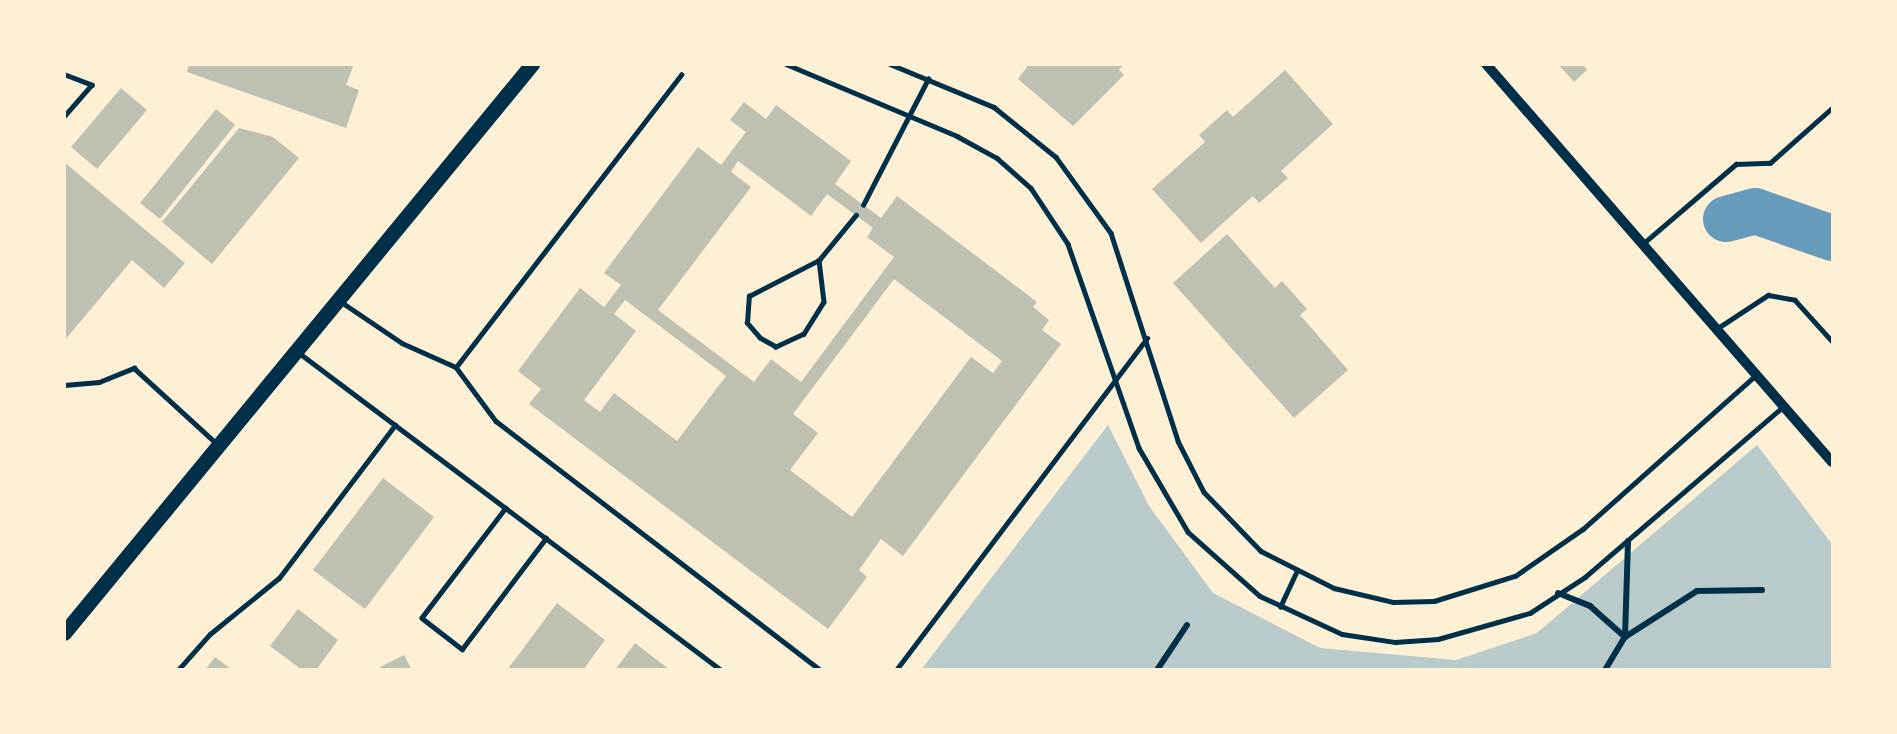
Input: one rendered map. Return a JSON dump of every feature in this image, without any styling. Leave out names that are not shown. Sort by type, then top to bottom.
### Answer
[{"type":"main road","points":[[64,633],[532,64]]},
{"type":"street","points":[[1486,64],[1645,242],[1833,462]]},
{"type":"street","points":[[1625,637],[1628,541]]},
{"type":"street","points":[[1605,669],[1625,637],[1697,591],[1762,590]]},
{"type":"street","points":[[1558,593],[1590,606],[1625,637]]},
{"type":"street","points":[[1156,669],[1188,625]]},
{"type":"lane","points":[[786,64],[997,158],[1048,210],[1068,244],[1139,448],[1188,532],[1232,576],[1280,606],[1342,634],[1395,642],[1503,624],[1558,593],[1628,541],[1785,405]]},
{"type":"lane","points":[[890,64],[994,107],[1056,157],[1111,233],[1147,338],[1178,441],[1204,492],[1240,533],[1296,572],[1334,588],[1394,602],[1434,601],[1495,585],[1537,563],[1583,528],[1758,374]]},
{"type":"lane","points":[[64,74],[92,85],[64,117]]},
{"type":"lane","points":[[456,368],[681,75]]},
{"type":"lane","points":[[863,205],[910,118],[928,79]]},
{"type":"lane","points":[[1645,242],[1736,164],[1770,163],[1833,108]]},
{"type":"lane","points":[[1827,114],[1833,120]]},
{"type":"lane","points":[[819,260],[824,302],[804,334],[776,347],[760,338],[747,323],[749,296],[819,260],[856,215]]},
{"type":"lane","points":[[1718,328],[1768,295],[1795,300],[1833,341]]},
{"type":"lane","points":[[338,299],[402,344],[456,368],[496,421],[821,669]]},
{"type":"lane","points":[[897,669],[1147,338]]},
{"type":"lane","points":[[296,350],[721,669]]},
{"type":"lane","points":[[64,385],[99,382],[134,368],[219,445]]},
{"type":"lane","points":[[178,669],[210,634],[279,578],[395,425]]},
{"type":"lane","points":[[506,508],[422,618],[462,649],[546,538]]},
{"type":"lane","points":[[1280,606],[1296,572]]},
{"type":"shaded area","points":[[1108,425],[1149,506],[1213,593],[1320,648],[1456,660],[1537,633],[1757,445],[1832,544],[1832,669],[921,670]]},
{"type":"building","points":[[189,64],[354,64],[346,85],[359,90],[346,128],[187,72]]},
{"type":"building","points":[[1029,64],[1124,64],[1119,70],[1124,75],[1073,126],[1018,79]]},
{"type":"building","points":[[1558,64],[1583,64],[1587,70],[1574,82]]},
{"type":"building","points":[[1285,70],[1333,124],[1281,171],[1288,178],[1259,203],[1253,196],[1201,243],[1152,189],[1205,142],[1199,135],[1227,110],[1233,117]]},
{"type":"building","points":[[121,88],[147,110],[97,169],[71,147]]},
{"type":"building","points":[[744,102],[766,119],[776,105],[851,161],[835,184],[881,218],[897,196],[1037,302],[1033,307],[1049,320],[1042,330],[1061,344],[903,556],[881,539],[859,570],[867,577],[828,629],[529,404],[541,389],[518,371],[580,288],[604,307],[621,285],[604,273],[698,147],[721,165],[746,132],[730,120]],"holes":[[[738,161],[811,216],[827,194],[873,228],[867,237],[894,257],[801,382],[771,359],[754,382],[658,310],[751,187],[731,172]],[[894,279],[1002,361],[993,373],[971,357],[852,517],[790,470],[818,433],[793,414]],[[625,300],[726,376],[677,441],[614,393],[600,412],[584,400],[636,331],[614,314]]]},
{"type":"building","points":[[216,109],[235,125],[160,219],[140,203]]},
{"type":"building","points":[[239,128],[273,137],[299,158],[212,264],[162,222]]},
{"type":"building","points":[[64,162],[185,263],[164,288],[132,260],[64,341]]},
{"type":"building","points":[[1227,234],[1275,288],[1282,281],[1307,309],[1300,315],[1348,370],[1294,418],[1173,283]]},
{"type":"building","points":[[383,478],[434,517],[365,609],[313,570]]},
{"type":"building","points":[[557,603],[605,640],[583,670],[507,670]]},
{"type":"building","points":[[298,609],[338,640],[316,670],[302,670],[270,646]]},
{"type":"building","points":[[635,643],[670,670],[615,670]]},
{"type":"building","points":[[404,655],[412,670],[381,670],[380,667]]},
{"type":"building","points":[[215,657],[232,670],[205,670]]},
{"type":"waterway","points":[[1726,219],[1755,211],[1832,238]]}]
